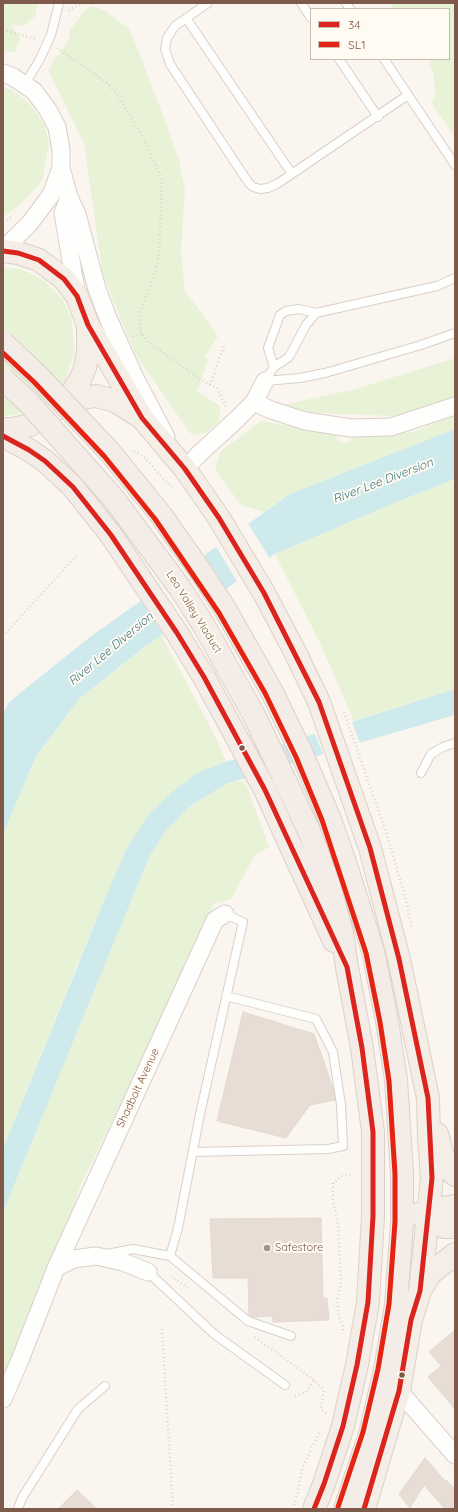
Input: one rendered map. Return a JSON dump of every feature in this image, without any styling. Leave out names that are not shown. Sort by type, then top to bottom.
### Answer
[{"type":"highway","points":[[3,343],[39,377],[109,451],[161,515],[225,609],[271,690],[315,784],[329,817],[346,865],[373,951],[387,1021],[396,1087],[402,1174],[402,1222],[396,1305],[385,1370],[370,1434],[346,1509]]},
{"type":"highway","name":"Lea Valley Viaduct","points":[[3,379],[28,402],[114,499],[170,572],[200,618],[254,715],[310,833],[320,888]]},
{"type":"highway","points":[[3,436],[29,450],[45,461],[73,487],[111,535],[173,626],[208,684],[320,888],[342,933],[362,1048],[372,1132],[373,1216],[368,1302],[357,1365],[343,1426],[314,1509]]},
{"type":"main road","points":[[3,250],[39,260],[64,279],[77,296],[88,325],[142,418],[182,465],[219,518],[264,593],[319,702],[370,848],[399,959],[428,1098],[443,1156],[451,1171],[455,1175]]},
{"type":"main road","points":[[58,408],[72,392],[80,380],[85,368],[88,351],[88,325]]},
{"type":"main road","points":[[3,430],[30,425],[58,408],[83,398],[96,396],[115,401],[142,418]]},
{"type":"main road","points":[[364,1509],[399,1391],[412,1320],[420,1291],[424,1213],[412,1018]]},
{"type":"main road","points":[[412,1320],[410,1293],[424,1213],[432,1178],[428,1098]]},
{"type":"main road","points":[[424,1213],[455,1206]]},
{"type":"main road","points":[[424,1213],[444,1227],[455,1227]]},
{"type":"main road","points":[[420,1291],[431,1273],[455,1254]]},
{"type":"street","points":[[3,73],[25,84],[34,92],[48,110],[57,128],[61,150],[61,168],[69,197],[77,214],[85,247],[108,318],[134,376],[182,465],[200,453],[254,402],[269,374]]},
{"type":"street","points":[[3,250],[30,222],[51,195],[61,168]]},
{"type":"street","points":[[69,197],[63,213],[77,296]]},
{"type":"street","points":[[254,402],[271,410],[305,421],[351,428],[391,427],[455,406]]},
{"type":"street","name":"Shadbolt Avenue","points":[[3,1399],[56,1268],[215,920],[226,914]]},
{"type":"street","points":[[56,1268],[74,1259],[96,1256],[123,1262],[148,1272]]},
{"type":"street","points":[[399,1391],[455,1455]]},
{"type":"lane","points":[[25,84],[48,43],[59,3]]},
{"type":"lane","points":[[208,3],[175,26],[167,38],[165,49],[170,64],[248,182],[253,187],[260,189],[268,188],[277,184],[378,117],[408,95]]},
{"type":"lane","points":[[301,3],[310,16]]},
{"type":"lane","points":[[186,18],[292,174]]},
{"type":"lane","points":[[340,60],[378,117]]},
{"type":"lane","points":[[385,60],[455,165]]},
{"type":"lane","points":[[269,374],[268,348],[280,315],[286,311],[299,309],[316,313],[437,286],[455,278]]},
{"type":"lane","points":[[269,374],[289,358],[306,325],[316,313]]},
{"type":"lane","points":[[269,374],[300,378],[325,373],[421,345],[455,333]]},
{"type":"lane","points":[[421,774],[431,754],[443,747],[455,743]]},
{"type":"lane","points":[[170,1256],[178,1228],[242,922],[226,914]]},
{"type":"lane","points":[[193,1152],[328,1149],[343,1146],[341,1105],[333,1052],[316,1019],[226,996]]},
{"type":"lane","points":[[96,1256],[133,1249],[170,1256],[248,1321],[291,1336]]},
{"type":"lane","points":[[148,1272],[214,1334],[285,1385]]},
{"type":"lane","points":[[18,1509],[22,1498],[78,1408],[105,1386]]},
{"type":"path","points":[[68,15],[72,8],[78,4],[110,3]]},
{"type":"path","points":[[3,30],[36,39]]},
{"type":"path","points":[[59,50],[106,82],[118,95],[143,137],[162,180],[158,257],[155,272],[139,316],[140,330],[148,342],[210,385],[217,388],[235,421]]},
{"type":"path","points":[[210,385],[224,346]]},
{"type":"path","points":[[3,636],[77,555]]},
{"type":"path","points":[[341,1321],[337,1303],[341,1282],[338,1224],[333,1200],[333,1183],[341,1176],[350,1175]]},
{"type":"path","points":[[162,1285],[170,1275],[189,1289]]},
{"type":"path","points":[[162,1329],[173,1509]]},
{"type":"path","points":[[252,1334],[314,1380],[324,1390],[321,1409],[329,1414],[325,1421]]},
{"type":"path","points":[[296,1396],[306,1392],[314,1380]]},
{"type":"path","points":[[293,1509],[302,1469],[322,1428]]},
{"type":"green space","points":[[3,3],[38,3],[35,16],[24,26],[11,24],[20,39],[15,52],[3,51]]},
{"type":"green space","points":[[389,3],[455,3],[455,138],[431,102],[435,97],[434,76],[428,60],[450,60],[450,8],[393,8]]},
{"type":"green space","points":[[92,6],[104,10],[130,30],[165,120],[179,161],[185,189],[181,251],[185,291],[218,336],[204,358],[208,360],[197,391],[220,406],[219,422],[205,433],[198,435],[190,433],[136,355],[103,276],[84,143],[49,72],[53,60],[61,52],[69,40],[70,30],[85,10]]},
{"type":"green space","points":[[3,87],[12,90],[29,103],[44,124],[49,144],[42,181],[21,204],[3,217]]},
{"type":"green space","points":[[3,268],[21,269],[42,279],[63,300],[72,319],[74,353],[65,380],[41,404],[17,414],[7,416],[3,416]]},
{"type":"green space","points":[[455,358],[455,397],[397,416],[314,413],[282,405],[356,389]]},
{"type":"green space","points":[[455,415],[455,429],[290,494],[264,512],[241,505],[215,470],[220,452],[261,421],[336,434],[337,440],[345,444],[355,436],[413,432]]},
{"type":"green space","points":[[455,479],[455,689],[354,721],[320,643],[275,554],[399,501]]},
{"type":"green space","points":[[161,635],[217,740],[226,762],[199,772],[127,848],[78,962],[3,1149],[3,834],[36,756],[80,698]]},
{"type":"green space","points":[[240,781],[246,784],[269,847],[255,855],[231,899],[214,903],[140,1065],[82,1182],[33,1318],[3,1386],[3,1212],[150,855],[166,831],[190,806],[226,784]]},
{"type":"water","name":"River Lee Diversion","points":[[455,429],[455,479],[399,501],[275,554],[146,646],[80,698],[36,756],[3,834],[3,714],[9,702],[90,637],[290,494]]},
{"type":"water","points":[[455,689],[455,715],[226,784],[190,806],[166,831],[150,855],[3,1212],[3,1149],[108,891],[127,848],[149,814],[172,792],[199,772]]},
{"type":"pier","points":[[247,522],[271,560],[238,583],[215,545]]},
{"type":"pier","points":[[203,553],[227,591],[164,636],[140,599]]},
{"type":"pier","points":[[351,720],[361,745],[324,756],[314,732]]},
{"type":"building","points":[[243,1012],[314,1034],[333,1088],[335,1100],[310,1105],[286,1138],[217,1121]]},
{"type":"building","name":"Safestore","points":[[321,1218],[323,1298],[327,1298],[329,1320],[273,1322],[272,1316],[251,1316],[249,1315],[248,1278],[213,1278],[210,1219]]},
{"type":"building","points":[[455,1330],[455,1409],[428,1377],[441,1366],[429,1352]]},
{"type":"building","points":[[425,1458],[445,1481],[446,1480],[455,1489],[455,1509],[445,1509],[424,1485],[410,1508],[399,1494]]},
{"type":"building","points":[[77,1490],[97,1509],[58,1509]]},
{"type":"transit line","name":"34","points":[[3,251],[18,253],[39,260],[64,279],[77,296],[88,325],[142,418],[185,469],[219,518],[264,593],[319,702],[370,848],[399,959],[428,1098],[432,1178],[420,1291],[411,1320],[399,1391],[364,1509]]},
{"type":"transit line","name":"SL1","points":[[3,353],[34,382],[104,456],[155,519],[219,613],[265,693],[296,757],[322,820],[366,953],[380,1022],[389,1081],[395,1174],[395,1222],[389,1304],[378,1369],[363,1432],[338,1507]]},
{"type":"transit line","name":"34","points":[[3,436],[29,450],[45,461],[73,487],[111,535],[177,633],[204,677],[265,790],[347,967],[362,1048],[373,1132],[373,1216],[368,1302],[357,1365],[343,1426],[314,1509]]},
{"type":"place","name":"Safestore","points":[[267,1248]]}]
